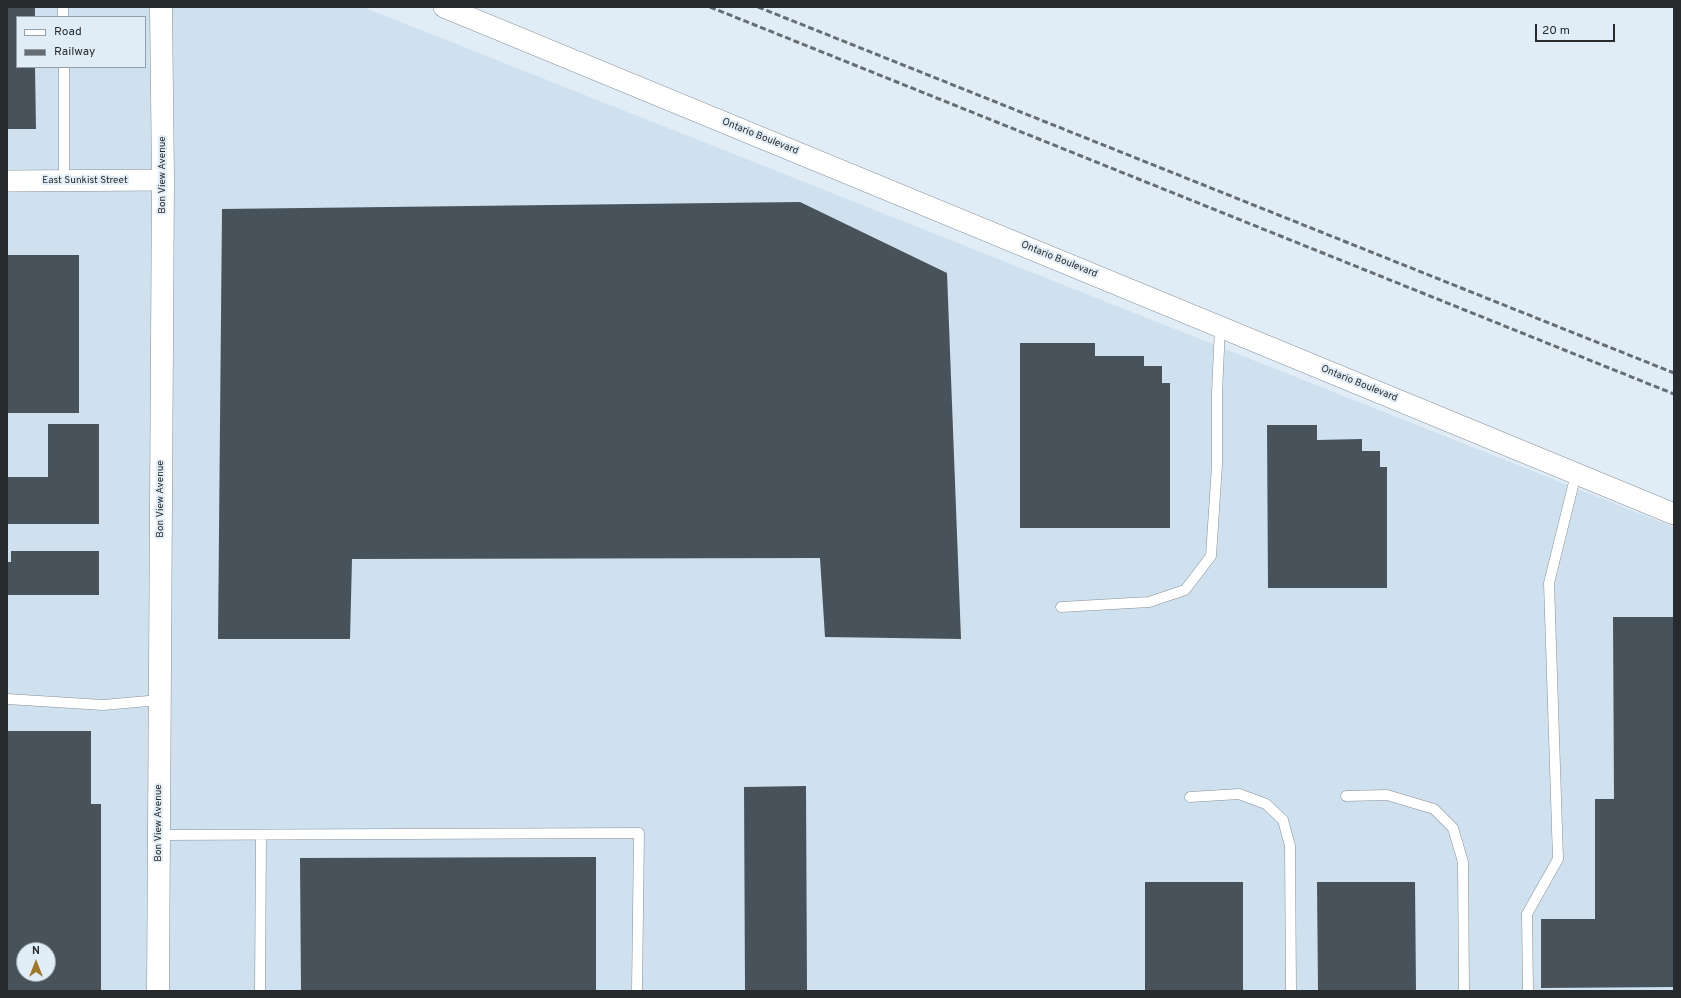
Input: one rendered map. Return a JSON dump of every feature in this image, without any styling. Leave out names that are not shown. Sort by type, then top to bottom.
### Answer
[{"type":"street","name":"Bon View Avenue","points":[[158,991],[163,180],[161,7]]},
{"type":"street","name":"Ontario Boulevard","points":[[444,7],[1674,514]]},
{"type":"street","name":"East Sunkist Street","points":[[7,181],[163,180]]},
{"type":"lane","points":[[64,68],[64,181]]},
{"type":"lane","points":[[1061,607],[1149,602],[1185,590],[1211,556],[1217,465],[1217,393],[1220,327]]},
{"type":"lane","points":[[1528,991],[1527,914],[1558,859],[1549,583],[1576,474]]},
{"type":"lane","points":[[7,699],[103,704],[160,700]]},
{"type":"lane","points":[[1190,797],[1239,794],[1266,804],[1283,820],[1290,846],[1291,991]]},
{"type":"lane","points":[[1346,796],[1387,795],[1434,809],[1453,828],[1463,862],[1464,991]]},
{"type":"lane","points":[[159,835],[639,833],[637,991]]},
{"type":"lane","points":[[260,991],[261,835]]},
{"type":"shaded area","points":[[7,7],[363,7],[1674,527],[1674,991],[7,991]]},
{"type":"building","points":[[7,7],[35,7],[35,16],[16,16],[16,68],[35,68],[36,129],[7,129]]},
{"type":"building","points":[[800,202],[947,273],[961,639],[825,637],[820,558],[352,559],[350,639],[218,639],[222,209]]},
{"type":"building","points":[[7,255],[79,255],[79,413],[7,413]]},
{"type":"building","points":[[1020,343],[1095,343],[1095,356],[1144,356],[1144,366],[1162,366],[1162,383],[1170,383],[1170,528],[1020,528]]},
{"type":"building","points":[[48,424],[99,424],[99,524],[7,524],[7,477],[48,477]]},
{"type":"building","points":[[1267,425],[1317,425],[1317,440],[1362,439],[1362,451],[1380,451],[1380,467],[1387,467],[1387,588],[1268,588]]},
{"type":"building","points":[[11,551],[99,551],[99,595],[7,595],[7,562],[11,562]]},
{"type":"building","points":[[1613,617],[1674,617],[1674,987],[1541,988],[1541,919],[1595,919],[1595,799],[1614,799]]},
{"type":"building","points":[[7,731],[91,731],[91,804],[101,804],[101,991],[7,991]]},
{"type":"building","points":[[806,786],[807,991],[745,991],[744,787]]},
{"type":"building","points":[[596,857],[596,991],[301,991],[300,858]]},
{"type":"building","points":[[1145,882],[1243,882],[1243,991],[1145,991]]},
{"type":"building","points":[[1317,882],[1415,882],[1416,991],[1318,991]]},
{"type":"railway","points":[[710,7],[1674,394]]},
{"type":"railway","points":[[758,7],[1674,373]]}]
